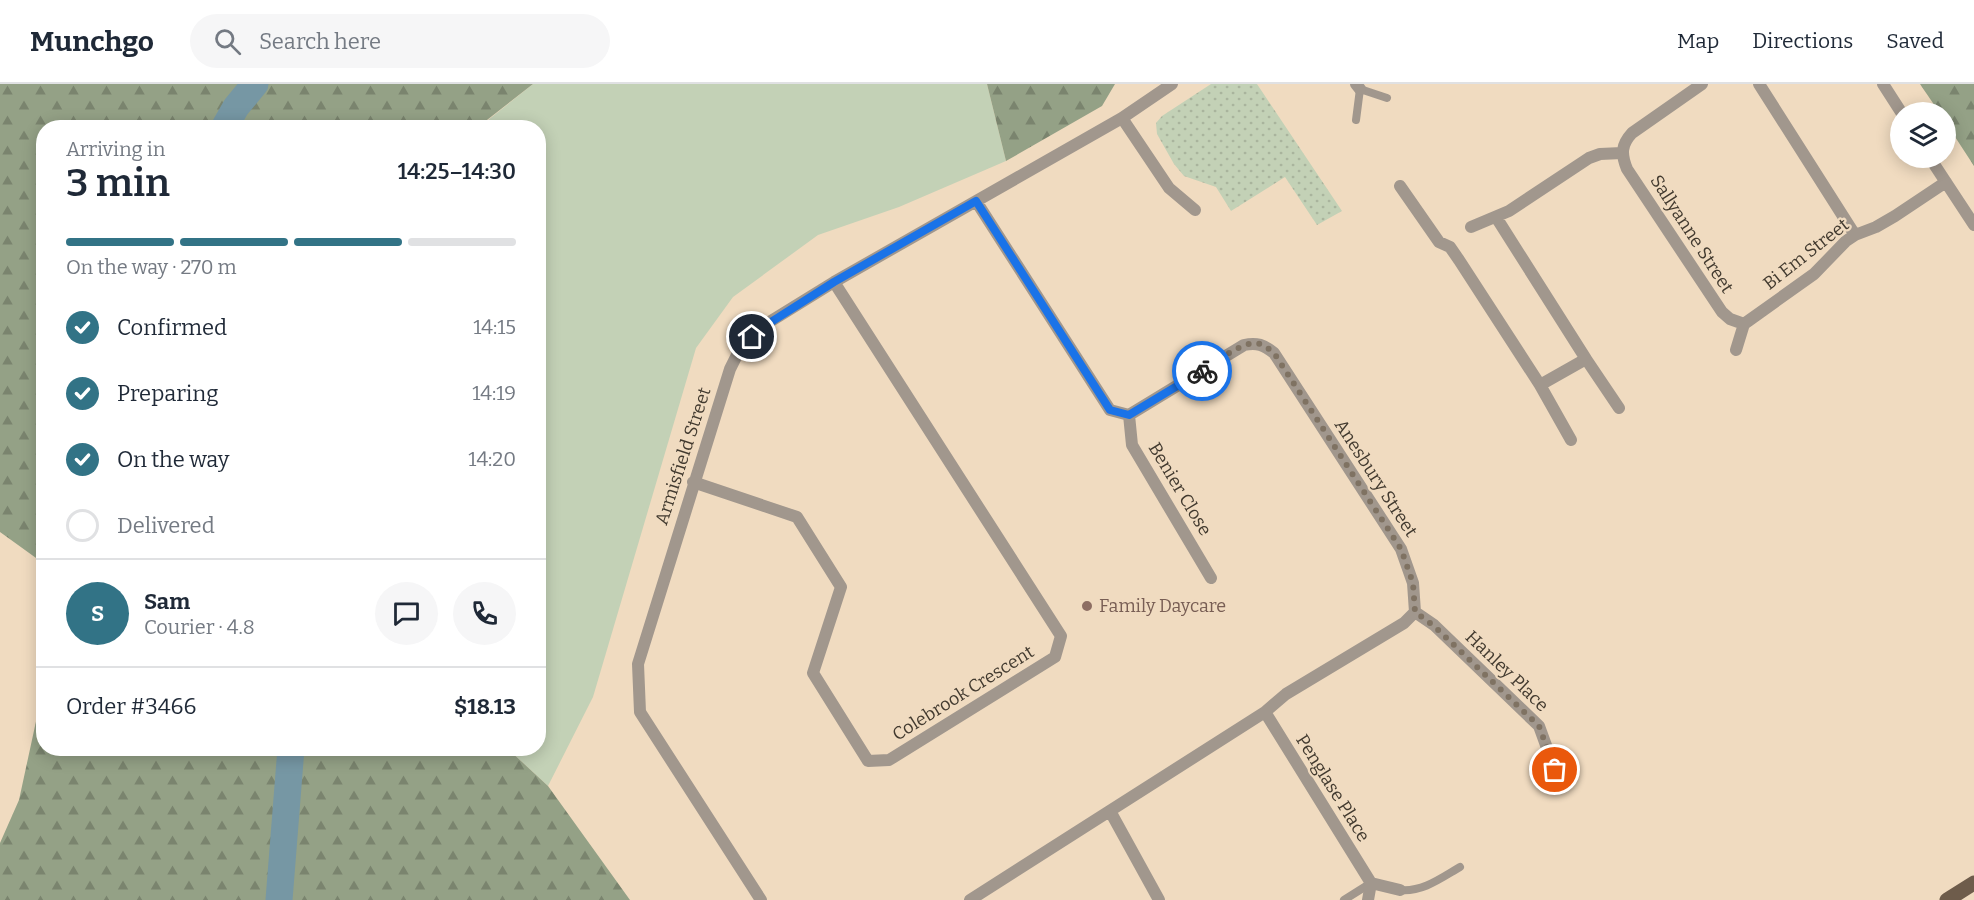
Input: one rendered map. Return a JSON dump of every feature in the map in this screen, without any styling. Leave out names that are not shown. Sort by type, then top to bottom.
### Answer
[{"type":"main road","points":[[1947,900],[1974,883]]},
{"type":"street","name":"Armisfield Street","points":[[761,900],[640,712],[638,664],[693,482],[730,369],[741,347],[763,327],[834,282],[1122,118],[1172,84]]},
{"type":"street","points":[[1471,227],[1509,212],[1589,158],[1600,154],[1622,153],[1625,142],[1632,133],[1702,84]]},
{"type":"street","points":[[1759,84],[1855,235]]},
{"type":"street","points":[[1883,84],[1895,102]]},
{"type":"street","points":[[1122,118],[1169,188],[1196,210]]},
{"type":"street","name":"Sallyanne Street","points":[[1622,153],[1627,169],[1722,312],[1730,319],[1744,324]]},
{"type":"street","points":[[1937,168],[1974,225]]},
{"type":"street","name":"Bi Em Street","points":[[1744,324],[1814,274],[1855,235],[1895,216],[1946,182]]},
{"type":"street","points":[[1400,186],[1439,242],[1450,247],[1460,260],[1540,385],[1571,440]]},
{"type":"street","points":[[976,201],[1110,410],[1129,415]]},
{"type":"street","points":[[1496,217],[1619,408]]},
{"type":"street","name":"Colebrook Crescent","points":[[693,482],[797,518],[840,587],[813,673],[868,761],[889,760],[1055,657],[1061,636],[834,282]]},
{"type":"street","points":[[1736,350],[1744,324]]},
{"type":"street","name":"Anesbury Street","points":[[1129,415],[1244,345],[1255,343],[1265,346],[1274,353],[1401,549],[1413,583],[1415,612]]},
{"type":"street","points":[[1540,385],[1586,359]]},
{"type":"street","name":"Benier Close","points":[[1129,415],[1132,445],[1212,578]]},
{"type":"street","points":[[970,900],[1265,712],[1286,694],[1404,623],[1415,612]]},
{"type":"street","name":"Hanley Place","points":[[1415,612],[1434,626],[1539,726],[1555,770]]},
{"type":"street","name":"Penglase Place","points":[[1265,712],[1371,883]]},
{"type":"street","points":[[1110,811],[1159,900]]},
{"type":"street","points":[[1368,900],[1371,883],[1400,890]]},
{"type":"lane","points":[[1356,120],[1358,87],[1387,98]]},
{"type":"lane","points":[[1400,890],[1420,889],[1460,867]]},
{"type":"lane","points":[[1344,900],[1371,883]]},
{"type":"green space","points":[[0,84],[533,84],[487,120],[36,120],[36,558],[0,532]]},
{"type":"green space","points":[[533,84],[987,84],[1006,161],[899,207],[818,235],[733,297],[696,348],[593,697],[548,786],[516,756],[546,756],[546,120],[488,120]]},
{"type":"green space","points":[[987,84],[1115,84],[1102,106],[1006,161]]},
{"type":"green space","points":[[1211,84],[1257,84],[1342,211],[1317,225],[1285,177],[1231,211],[1216,187],[1184,176],[1174,164],[1157,134],[1156,123],[1162,116]]},
{"type":"green space","points":[[1920,84],[1974,84],[1974,166],[1956,138],[1956,102],[1932,102]]},
{"type":"green space","points":[[36,721],[36,756],[516,756],[548,786],[630,900],[0,900],[0,843],[19,800]]},
{"type":"waterway","points":[[229,120],[255,84]]},
{"type":"waterway","points":[[279,900],[290,756]]},
{"type":"way so far","points":[[1202,371],[1244,345],[1255,343],[1265,346],[1274,353],[1401,549],[1413,583],[1415,612],[1434,626],[1539,726],[1555,770]]},
{"type":"place","name":"Family Daycare","points":[[1087,606]]},
{"type":"route","points":[[752,337],[763,327],[834,282],[976,201],[1110,410],[1129,415],[1202,371]]}]
